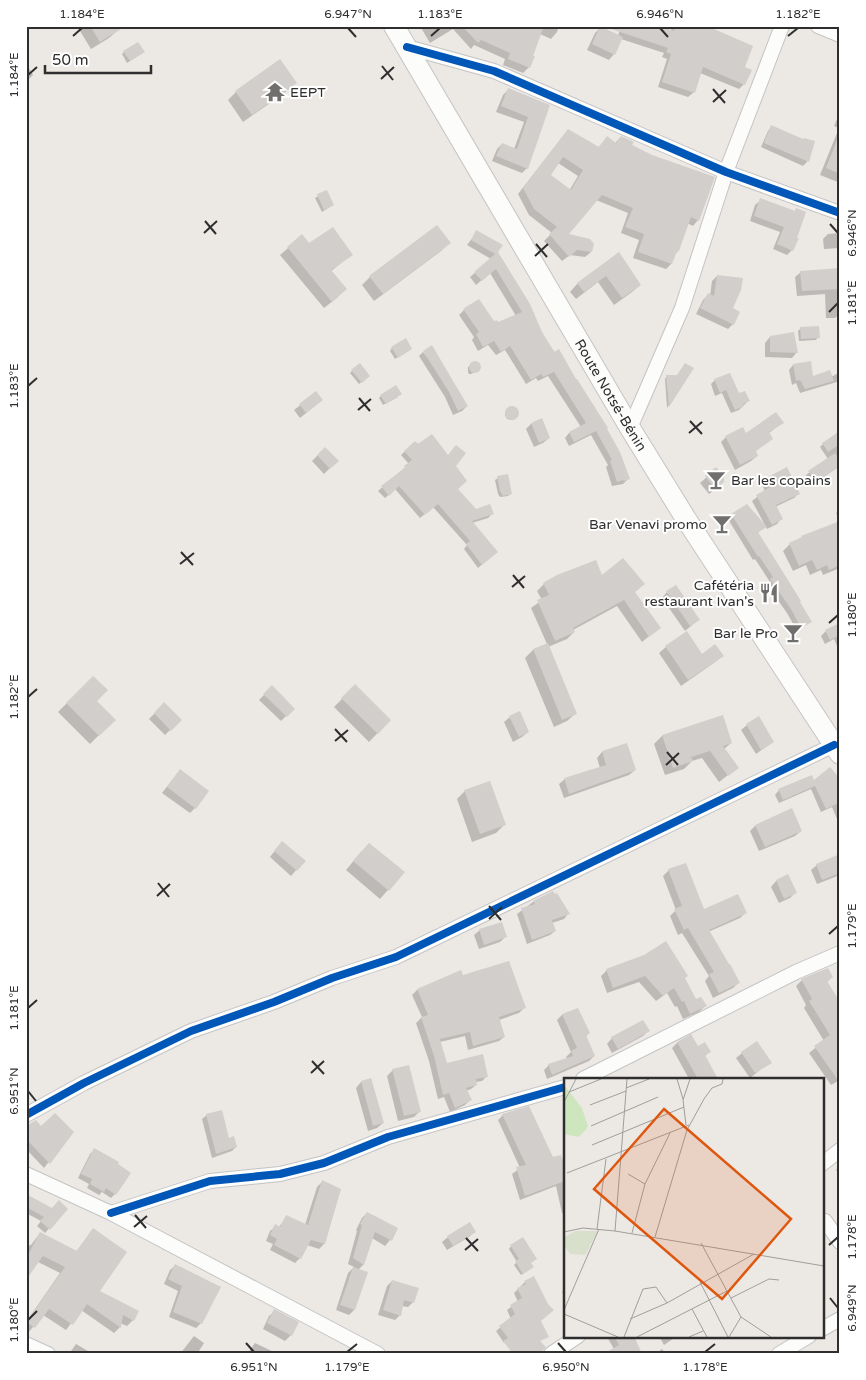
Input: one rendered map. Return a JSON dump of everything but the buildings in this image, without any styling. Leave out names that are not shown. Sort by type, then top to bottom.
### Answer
[{"type":"main road","name":"Route Notsé-Bénin","points":[[394,26],[630,428],[686,519],[837,750]]},
{"type":"street","points":[[630,428],[682,308],[726,172],[782,26]]},
{"type":"street","points":[[818,26],[840,35]]},
{"type":"street","points":[[407,46],[494,71],[726,172],[840,213]]},
{"type":"street","points":[[26,1115],[84,1083],[191,1031],[396,956],[837,750]]},
{"type":"street","points":[[584,1078],[796,972],[840,953]]},
{"type":"street","points":[[110,1213],[210,1180],[280,1174],[324,1164],[388,1137],[564,1088]]},
{"type":"street","points":[[824,1162],[840,1150]]},
{"type":"street","points":[[26,1174],[110,1213],[378,1354]]},
{"type":"street","points":[[825,1222],[840,1242]]},
{"type":"street","points":[[824,1328],[840,1319]]},
{"type":"street","points":[[551,1354],[575,1338]]},
{"type":"street","points":[[779,1354],[806,1338]]},
{"type":"street","points":[[26,1344],[48,1354]]},
{"type":"cycle path","points":[[407,47],[494,71],[726,172],[840,213]]},
{"type":"cycle path","points":[[26,1115],[84,1083],[191,1031],[274,1002],[332,978],[396,957],[834,745]]},
{"type":"cycle path","points":[[111,1213],[210,1181],[280,1174],[324,1163],[388,1137],[564,1087]]},
{"type":"place","name":"EEPT","points":[[275,92]]},
{"type":"place","name":"Bar les copains","points":[[716,480]]},
{"type":"place","name":"Bar Venavi promo","points":[[722,524]]},
{"type":"place","name":"Cafétéria restaurant Ivan's","points":[[769,593]]},
{"type":"place","name":"Bar le Pro","points":[[793,633]]}]
